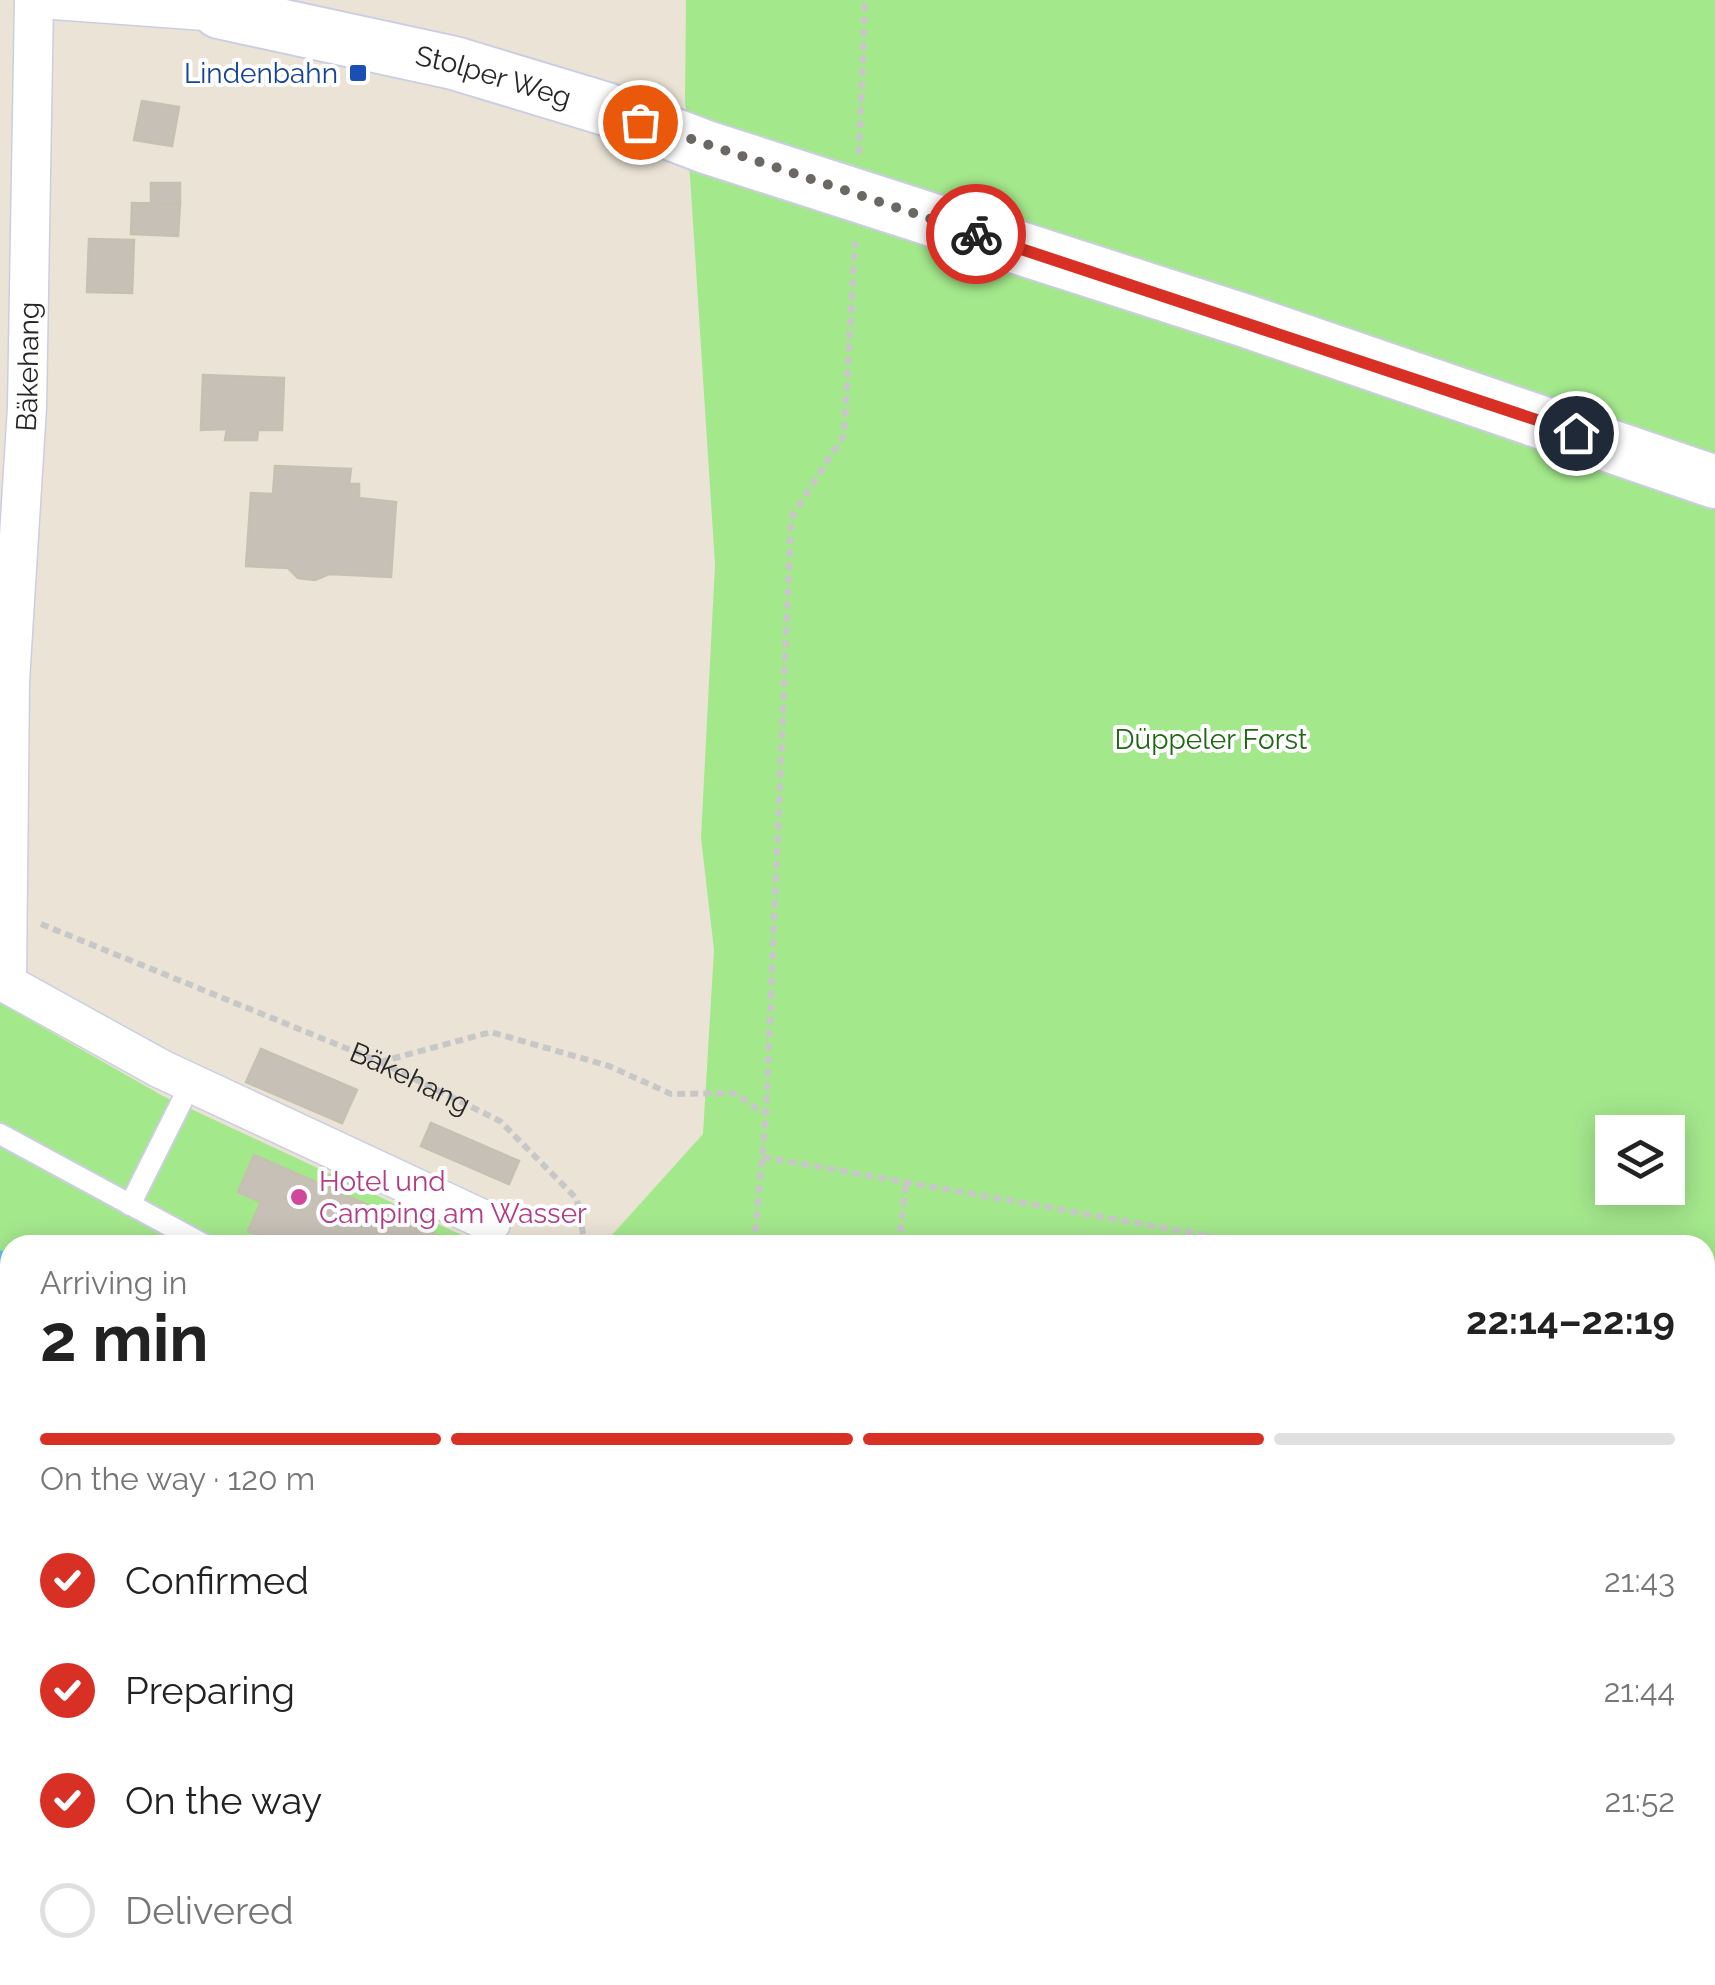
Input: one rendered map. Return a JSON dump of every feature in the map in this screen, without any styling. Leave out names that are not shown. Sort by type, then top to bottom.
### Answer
[{"type":"street","name":"Bäkehang","points":[[34,0],[27,407],[10,681],[4,981],[192,1084],[491,1223]]},
{"type":"street","name":"Stolper Weg","points":[[54,0],[220,6],[454,63],[606,108],[706,147],[1243,320],[1715,482]]},
{"type":"lane","points":[[130,1204],[192,1084]]},
{"type":"lane","points":[[0,1134],[187,1235]]},
{"type":"path","points":[[755,1235],[766,1115],[791,518],[844,435],[839,190],[864,0]]},
{"type":"path","name":"Bäkehang","points":[[8,911],[380,1062],[500,1120],[576,1199],[583,1235]]},
{"type":"path","points":[[380,1062],[491,1032],[609,1066],[671,1094],[734,1093],[766,1115]]},
{"type":"path","points":[[763,1156],[1206,1235]]},
{"type":"path","points":[[900,1235],[906,1181]]},
{"type":"green space","name":"Düppeler Forst","points":[[686,0],[1715,0],[1715,1235],[612,1235],[703,1134],[714,950],[701,838],[715,565],[685,98]]},
{"type":"green space","points":[[0,1003],[163,1096],[462,1235],[0,1235]]},
{"type":"building","points":[[142,101],[179,107],[172,146],[134,140]]},
{"type":"building","points":[[151,183],[180,183],[180,204],[151,204]]},
{"type":"building","points":[[132,203],[180,204],[178,236],[131,234]]},
{"type":"building","points":[[89,239],[134,240],[132,293],[87,292]]},
{"type":"building","points":[[203,375],[284,378],[282,430],[258,430],[257,440],[225,440],[227,429],[201,430]]},
{"type":"building","points":[[275,466],[351,469],[349,484],[359,484],[359,498],[396,502],[391,577],[329,574],[315,580],[298,578],[288,568],[246,566],[251,493],[273,494]]},
{"type":"building","points":[[261,1049],[357,1090],[342,1123],[246,1082]]},
{"type":"building","points":[[431,1123],[519,1161],[509,1184],[421,1146]]},
{"type":"building","name":"Hotel und Camping am Wasser","points":[[254,1155],[436,1235],[257,1235],[248,1231],[261,1202],[238,1192]]},
{"type":"way so far","points":[[640,122],[976,234]]},
{"type":"place","name":"Lindenbahn","points":[[358,73]]},
{"type":"place","name":"Hotel und Camping am Wasser","points":[[299,1197]]},
{"type":"route","points":[[976,234],[1576,433]]}]
